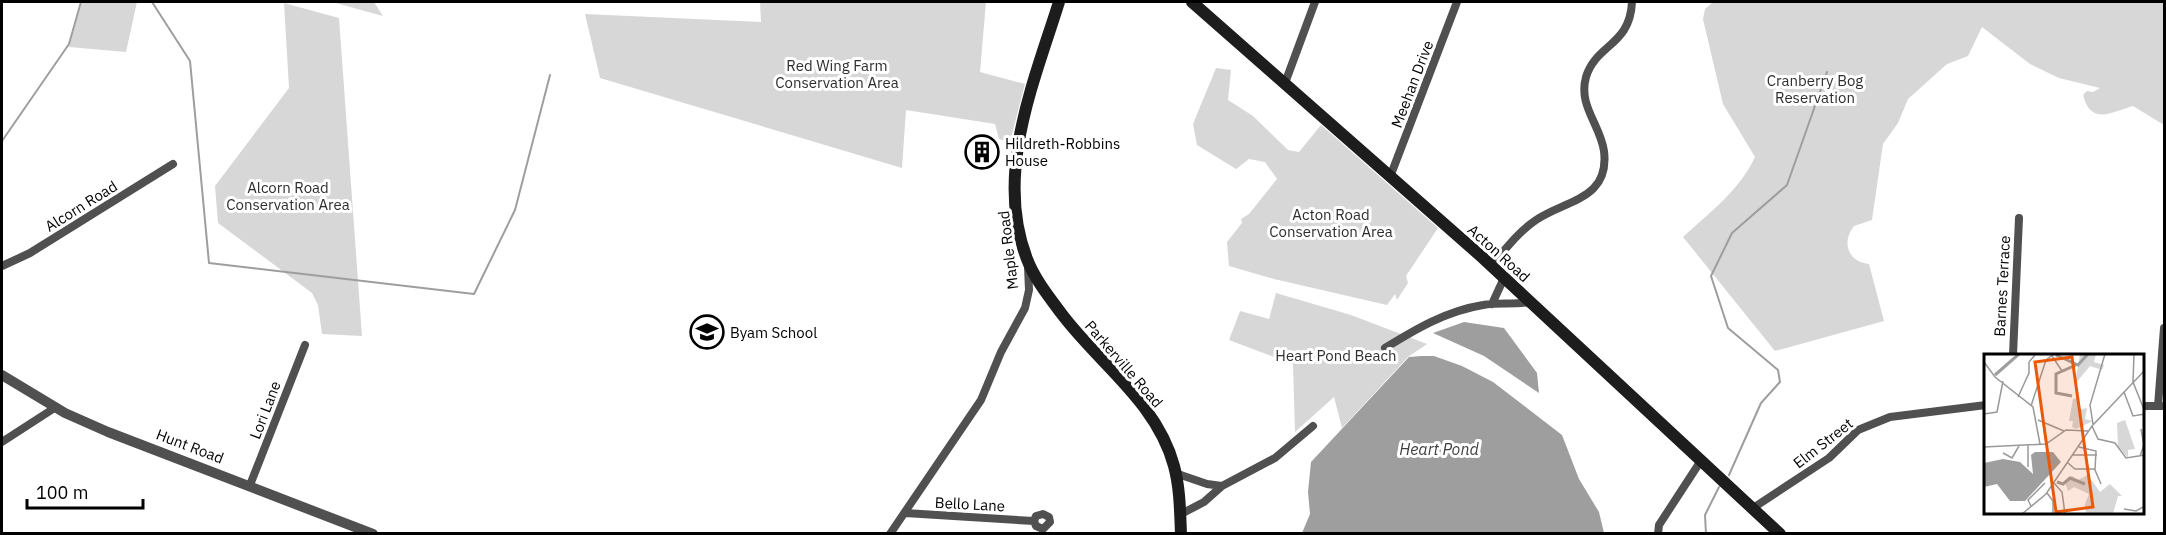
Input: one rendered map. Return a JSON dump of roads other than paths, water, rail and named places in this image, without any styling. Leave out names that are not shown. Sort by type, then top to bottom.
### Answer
[{"type":"main road","name":"Maple Road","points":[[1027,260],[1017,209],[1018,144],[1024,113],[1059,2]]},
{"type":"main road","name":"Acton Road","points":[[1192,2],[1491,266],[1702,459],[1780,534]]},
{"type":"main road","name":"Parkerville Road","points":[[1027,260],[1066,320],[1125,384],[1157,425],[1175,473],[1181,514],[1181,534]]},
{"type":"street","points":[[1285,83],[1315,2]]},
{"type":"street","name":"Meehan Drive","points":[[1390,177],[1457,2]]},
{"type":"street","points":[[1491,266],[1534,221],[1581,200],[1593,189],[1600,177],[1604,165],[1604,149],[1585,103],[1585,80],[1596,59],[1626,29],[1632,2]]},
{"type":"street","name":"Alcorn Road","points":[[2,266],[30,254],[173,164]]},
{"type":"street","name":"Barnes Terrace","points":[[2013,354],[2019,218]]},
{"type":"street","name":"Maple Road","points":[[890,534],[975,410],[1001,352],[1021,317],[1029,290],[1027,260]]},
{"type":"street","points":[[1492,304],[1504,278]]},
{"type":"street","points":[[1385,348],[1422,325],[1453,313],[1492,304],[1507,306],[1530,302]]},
{"type":"street","points":[[2145,406],[2161,406],[2164,328]]},
{"type":"street","name":"Lori Lane","points":[[250,485],[305,345]]},
{"type":"street","name":"Hunt Road","points":[[2,375],[56,407],[108,432],[373,534]]},
{"type":"street","name":"Elm Street","points":[[1753,508],[1829,458],[1858,430],[1890,417],[1984,405]]},
{"type":"street","points":[[2,442],[56,407]]},
{"type":"street","points":[[1181,514],[1204,502],[1222,486],[1275,458],[1313,426]]},
{"type":"street","points":[[1658,534],[1659,525],[1702,459]]},
{"type":"street","points":[[1175,473],[1207,484],[1222,486]]},
{"type":"street","name":"Bello Lane","points":[[904,513],[1034,521]]},
{"type":"water","points":[[1464,322],[1504,328],[1537,373],[1539,393],[1484,356],[1433,333]]},
{"type":"water","name":"Heart Pond","points":[[1434,356],[1462,366],[1493,382],[1562,435],[1579,479],[1599,512],[1604,533],[1302,533],[1310,514],[1308,492],[1311,462],[1409,357]]},
{"type":"waterway","points":[[2,141],[69,44],[81,2]]},
{"type":"waterway","points":[[152,2],[190,61],[209,263],[474,294],[515,210],[550,75]]},
{"type":"waterway","points":[[1729,475],[1761,403],[1780,382],[1778,370],[1728,328],[1711,276],[1732,233],[1787,185],[1827,72]]},
{"type":"waterway","points":[[1706,534],[1705,515],[1719,487]]},
{"type":"place","name":"Hildreth-Robbins House","points":[[982,152]]},
{"type":"place","name":"Byam School","points":[[707,332]]},
{"type":"park label","name":"Red Wing Farm Conservation Area","points":[[837,74]]},
{"type":"park label","name":"Cranberry Bog Reservation","points":[[1815,88]]},
{"type":"park label","name":"Alcorn Road Conservation Area","points":[[288,196]]},
{"type":"park label","name":"Acton Road Conservation Area","points":[[1331,222]]},
{"type":"park label","name":"Heart Pond Beach","points":[[1336,355]]}]
